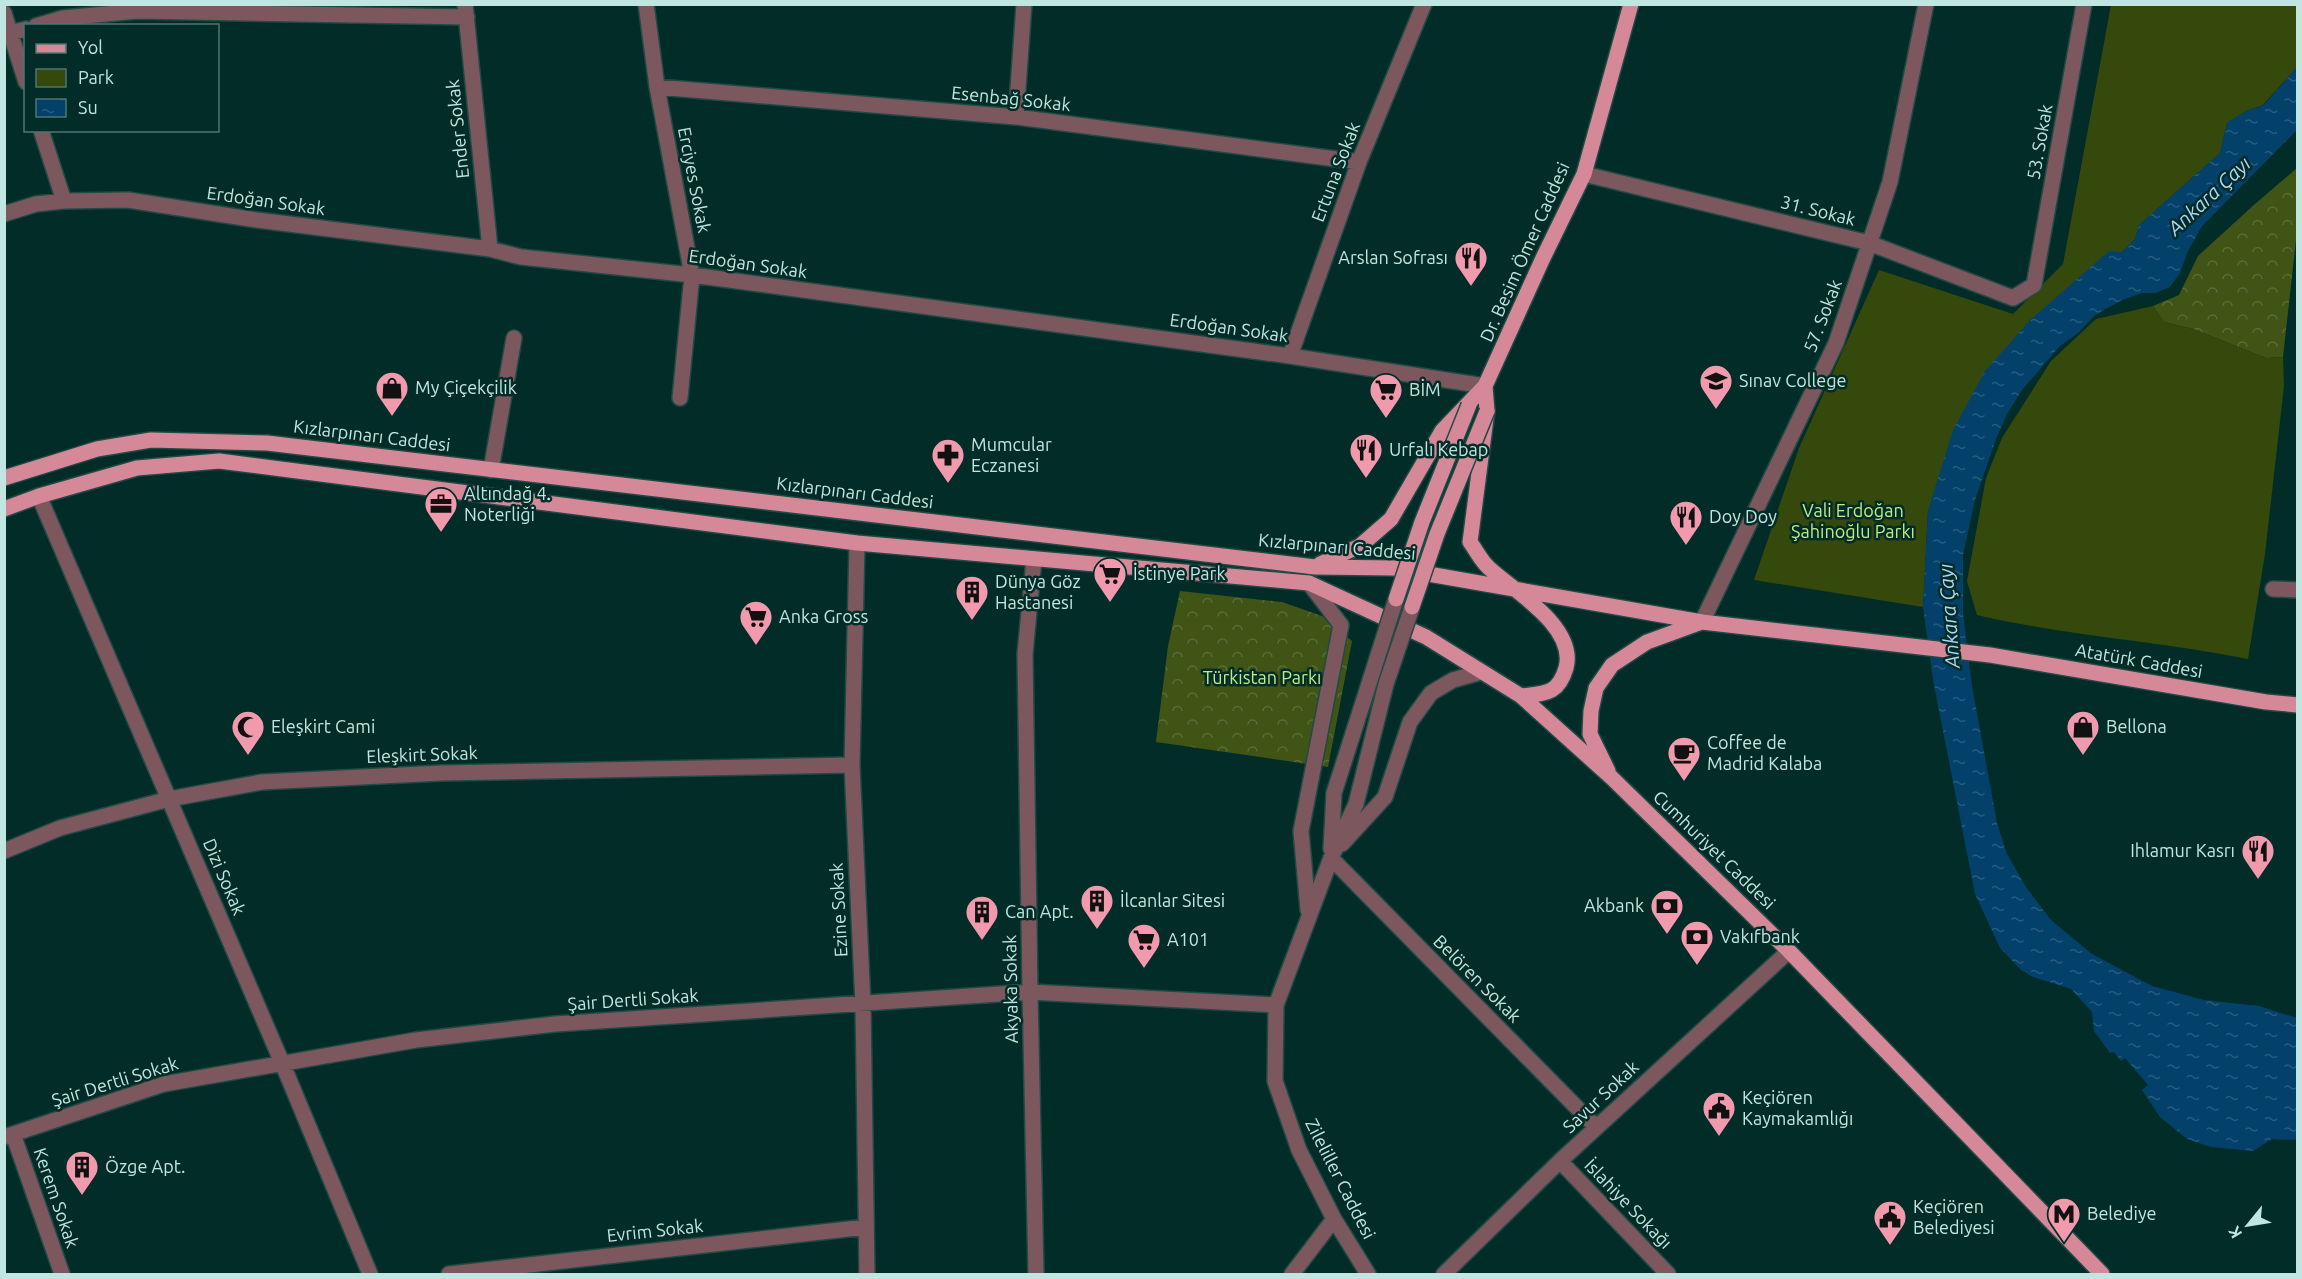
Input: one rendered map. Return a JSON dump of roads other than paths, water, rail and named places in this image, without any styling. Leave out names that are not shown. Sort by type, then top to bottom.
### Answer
[{"type":"main road","name":"Dr. Besim Ömer Caddesi","points":[[1487,411],[1485,386],[1584,174],[1631,4]]},
{"type":"main road","points":[[1315,567],[1360,546],[1391,519],[1442,431],[1485,386]]},
{"type":"main road","points":[[1396,599],[1422,522],[1469,405]]},
{"type":"main road","points":[[1487,411],[1470,542],[1487,566],[1546,616],[1563,639],[1568,660],[1562,681],[1550,692],[1521,696]]},
{"type":"main road","points":[[1412,607],[1437,534],[1487,411]]},
{"type":"main road","name":"Kızlarpınarı Caddesi","points":[[4,478],[97,449],[151,440],[267,443],[1315,567],[1394,568],[1702,622],[1920,648]]},
{"type":"main road","points":[[4,509],[39,496],[137,468],[219,461],[857,543],[1309,583]]},
{"type":"main road","name":"Cumhuriyet Caddesi","points":[[1309,583],[1426,637],[1521,696],[1612,778],[1789,951],[2102,1275]]},
{"type":"main road","points":[[1612,778],[1590,734],[1591,711],[1596,688],[1612,665],[1647,642],[1702,622]]},
{"type":"main road","name":"Atatürk Caddesi","points":[[1920,648],[1974,654],[2266,702],[2298,705]]},
{"type":"street","name":"Erciyes Sokak","points":[[646,4],[657,87],[692,275],[680,398]]},
{"type":"street","points":[[1016,117],[1024,4]]},
{"type":"street","name":"Ertuna Sokak","points":[[1290,356],[1359,162],[1424,4]]},
{"type":"street","name":"57. Sokak","points":[[1702,622],[1836,343],[1890,182],[1926,4]]},
{"type":"street","name":"53. Sokak","points":[[2034,285],[2084,4]]},
{"type":"street","points":[[43,24],[63,18],[136,11],[466,10]]},
{"type":"street","name":"Ender Sokak","points":[[466,10],[490,249]]},
{"type":"street","points":[[4,13],[24,76]]},
{"type":"street","points":[[10,33],[24,30]]},
{"type":"street","name":"Esenbağ Sokak","points":[[657,87],[1016,117],[1359,162]]},
{"type":"street","points":[[42,132],[64,201]]},
{"type":"street","name":"31. Sokak","points":[[1584,174],[1869,243],[2013,298],[2034,285]]},
{"type":"street","name":"Erdoğan Sokak","points":[[4,213],[36,204],[64,201],[128,200],[257,220],[490,249],[521,257],[692,275],[1290,356],[1485,386]]},
{"type":"street","points":[[491,470],[514,338]]},
{"type":"street","name":"Dizi Sokak","points":[[39,496],[283,1065],[370,1275]]},
{"type":"street","name":"Ezine Sokak","points":[[857,543],[852,765],[863,1005],[867,1275]]},
{"type":"street","name":"Akyaka Sokak","points":[[1034,559],[1025,654],[1036,1275]]},
{"type":"street","points":[[1309,583],[1341,625],[1301,831],[1309,916]]},
{"type":"street","points":[[2273,589],[2298,590]]},
{"type":"street","points":[[1330,858],[1334,793],[1396,599]]},
{"type":"street","points":[[1330,858],[1356,804],[1386,684],[1412,607]]},
{"type":"street","points":[[1330,858],[1385,797],[1410,722],[1431,693],[1453,680],[1481,672]]},
{"type":"street","name":"Eleşkirt Sokak","points":[[4,851],[60,828],[169,799],[274,781],[441,773],[852,765]]},
{"type":"street","name":"Zileliller Caddesi","points":[[1330,858],[1276,1005],[1275,1081],[1299,1150],[1334,1219],[1368,1275]]},
{"type":"street","name":"Belören Sokak","points":[[1330,858],[1596,1127]]},
{"type":"street","name":"Savur Sokak","points":[[1444,1275],[1596,1127],[1789,951]]},
{"type":"street","name":"Şair Dertli Sokak","points":[[9,1136],[164,1084],[416,1040],[555,1024],[1030,992],[1276,1005]]},
{"type":"street","name":"Kerem Sokak","points":[[9,1136],[62,1275]]},
{"type":"street","name":"İslahiye Sokağı","points":[[1560,1161],[1668,1275]]},
{"type":"street","points":[[1292,1275],[1334,1219]]},
{"type":"street","name":"Evrim Sokak","points":[[449,1275],[866,1227]]},
{"type":"water","name":"Ankara Çayı","points":[[2297,67],[2297,130],[2202,226],[2188,251],[2180,273],[2170,287],[2155,293],[2142,293],[2122,300],[2095,315],[2078,333],[2059,347],[2022,390],[2006,416],[1996,439],[1975,500],[1963,555],[1963,614],[1972,686],[1997,823],[2007,854],[2026,887],[2051,920],[2092,954],[2152,986],[2204,1000],[2259,1006],[2297,1018],[2297,1137],[2295,1140],[2272,1139],[2253,1151],[2211,1147],[2187,1139],[2160,1117],[2142,1090],[2148,1085],[2125,1058],[2121,1061],[2114,1052],[2110,1053],[2094,1031],[2092,1012],[2071,989],[2033,977],[2021,970],[2000,948],[1975,894],[1933,680],[1923,607],[1928,510],[1953,430],[1985,371],[2030,320],[2109,251],[2122,252],[2135,239],[2139,225],[2220,153],[2227,123],[2246,111],[2264,105]]},
{"type":"place","name":"Arslan Sofrası","points":[[1471,287]]},
{"type":"place","name":"Sınav College","points":[[1716,410]]},
{"type":"place","name":"My Çiçekçilik","points":[[392,417]]},
{"type":"place","name":"BİM","points":[[1386,419]]},
{"type":"place","name":"Urfalı Kebap","points":[[1366,479]]},
{"type":"place","name":"Mumcular Eczanesi","points":[[948,484]]},
{"type":"place","name":"Altındağ 4. Noterliği","points":[[441,533]]},
{"type":"place","name":"Doy Doy","points":[[1686,546]]},
{"type":"place","name":"İstinye Park","points":[[1110,603]]},
{"type":"place","name":"Dünya Göz Hastanesi","points":[[972,621]]},
{"type":"place","name":"Anka Gross","points":[[756,646]]},
{"type":"place","name":"Eleşkirt Cami","points":[[248,756]]},
{"type":"place","name":"Bellona","points":[[2083,756]]},
{"type":"place","name":"Coffee de Madrid Kalaba","points":[[1684,782]]},
{"type":"place","name":"Ihlamur Kasrı","points":[[2258,880]]},
{"type":"place","name":"İlcanlar Sitesi","points":[[1097,930]]},
{"type":"place","name":"Akbank","points":[[1667,935]]},
{"type":"place","name":"Can Apt.","points":[[982,941]]},
{"type":"place","name":"Vakıfbank","points":[[1697,966]]},
{"type":"place","name":"A101","points":[[1144,969]]},
{"type":"place","name":"Keçiören Kaymakamlığı","points":[[1719,1137]]},
{"type":"place","name":"Özge Apt.","points":[[82,1196]]},
{"type":"place","name":"Belediye","points":[[2064,1243]]},
{"type":"place","name":"Keçiören Belediyesi","points":[[1890,1246]]},
{"type":"park label","name":"Vali Erdoğan Şahinoğlu Parkı","points":[[1853,521]]},
{"type":"park label","name":"Türkistan Parkı","points":[[1262,678]]}]
